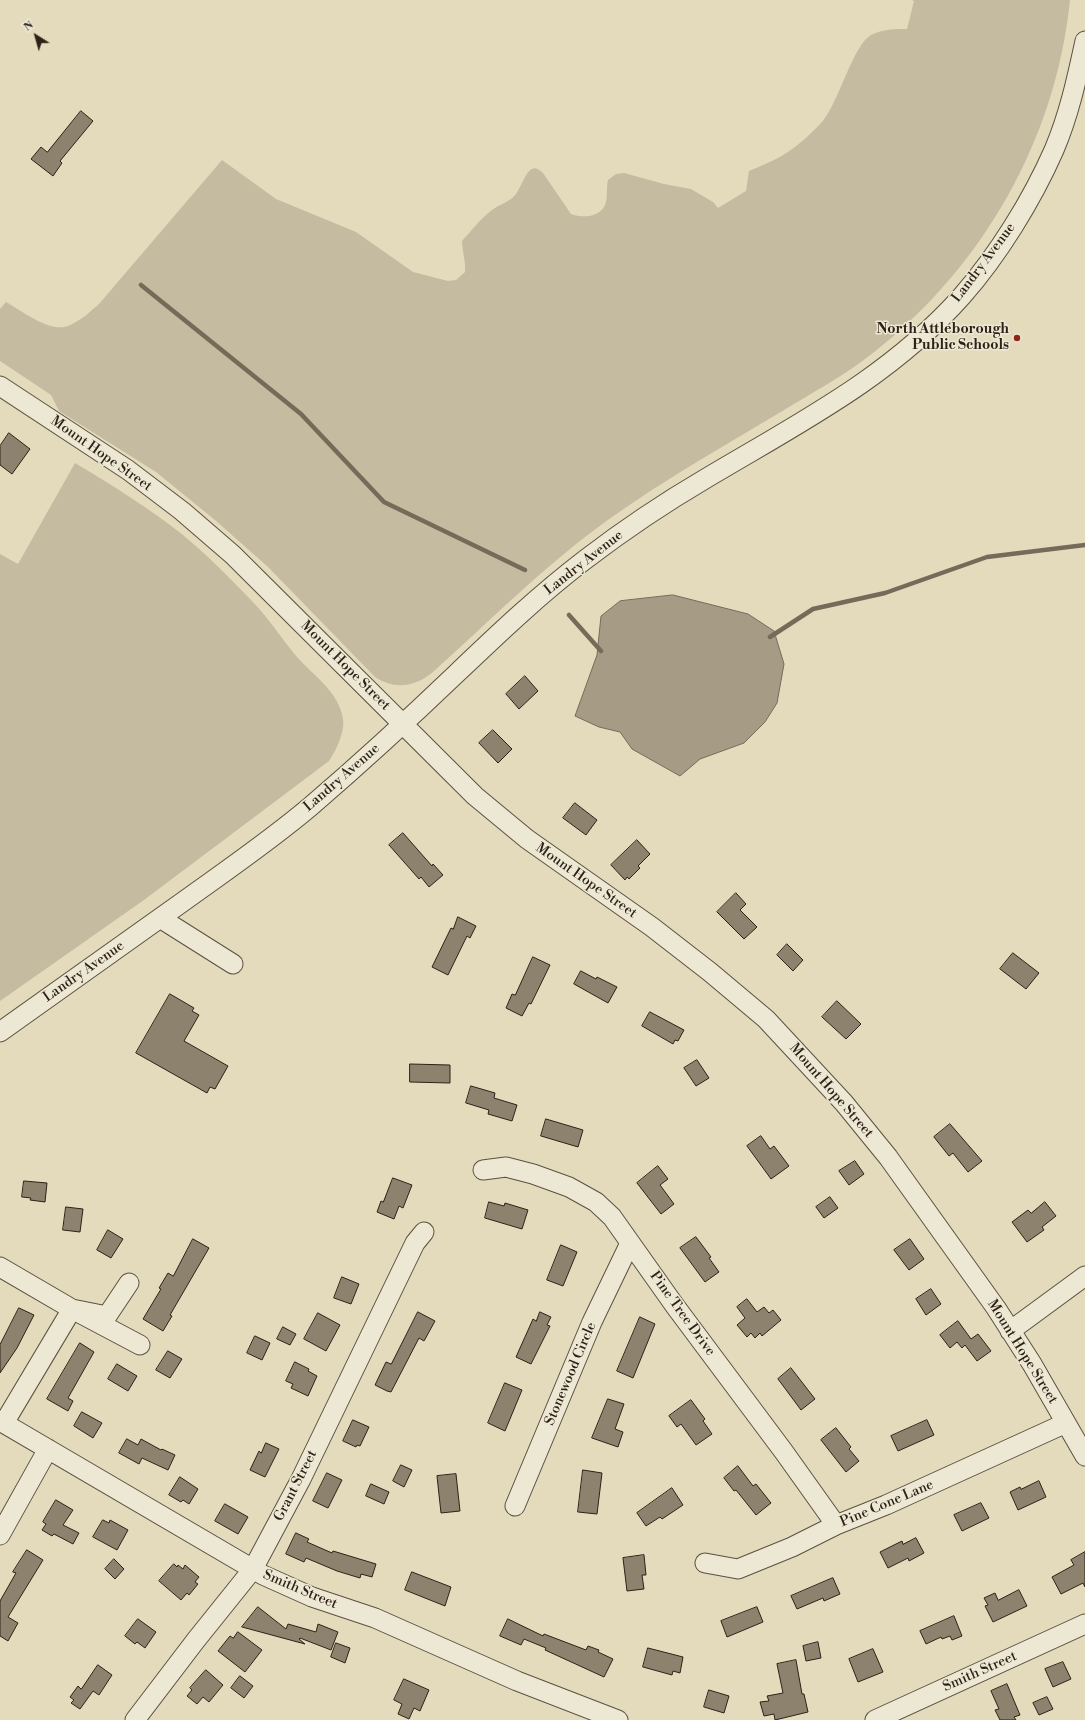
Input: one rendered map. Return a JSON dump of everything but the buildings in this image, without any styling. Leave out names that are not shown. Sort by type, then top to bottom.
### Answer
[{"type":"street","name":"Landry Avenue","points":[[0,1032],[265,842],[307,809],[404,724],[509,624],[586,560],[626,530],[695,485],[848,394],[901,356],[962,296],[983,270],[1022,212],[1054,150],[1074,91],[1085,41]]},
{"type":"street","name":"Mount Hope Street","points":[[0,386],[128,470],[182,511],[233,555],[404,724],[464,786],[500,818],[563,865],[652,927],[710,972],[766,1019],[844,1103],[888,1157],[1032,1364],[1085,1456]]},
{"type":"street","points":[[160,918],[233,964]]},
{"type":"street","name":"Pine Tree Drive","points":[[483,1170],[506,1167],[533,1174],[569,1187],[596,1202],[612,1217],[836,1525]]},
{"type":"street","name":"Grant Street","points":[[135,1720],[253,1569],[300,1479],[415,1243],[424,1232]]},
{"type":"street","name":"Stonewood Circle","points":[[515,1506],[592,1322],[630,1243]]},
{"type":"street","points":[[0,1267],[72,1309],[140,1345]]},
{"type":"street","points":[[1010,1331],[1085,1276]]},
{"type":"street","points":[[72,1309],[107,1316],[129,1283]]},
{"type":"street","points":[[2,1422],[72,1309]]},
{"type":"street","name":"Smith Street","points":[[2,1422],[253,1569],[312,1597],[375,1618],[517,1681],[618,1720]]},
{"type":"street","name":"Pine Cone Lane","points":[[705,1563],[738,1569],[836,1525],[886,1505],[1066,1423]]},
{"type":"street","points":[[0,1535],[48,1449]]},
{"type":"street","name":"Smith Street","points":[[875,1720],[1085,1624]]},
{"type":"shaded area","points":[[912,0],[1070,0],[1062,52],[1049,102],[1031,150],[1008,196],[980,240],[948,281],[912,319],[873,353],[852,369],[675,475],[612,517],[542,572],[433,672],[412,684],[390,684],[375,677],[268,567],[215,520],[156,472],[59,411],[51,395],[0,361],[0,309],[6,302],[36,320],[53,326],[68,326],[81,319],[99,304],[222,160],[276,199],[356,232],[413,272],[448,281],[456,280],[465,272],[462,241],[488,213],[514,197],[523,180],[530,170],[534,168],[543,173],[571,214],[575,215],[590,216],[599,212],[606,202],[608,180],[616,174],[624,173],[664,184],[691,189],[713,202],[718,208],[746,191],[749,171],[774,160],[793,148],[822,122],[864,41],[871,35],[884,30],[907,29],[914,1]]},
{"type":"shaded area","points":[[75,463],[157,515],[183,535],[227,575],[269,620],[297,657],[325,685],[337,701],[341,709],[343,730],[337,747],[329,761],[144,900],[0,1001],[0,554],[18,564]]},
{"type":"shaded area","points":[[673,595],[748,614],[774,631],[784,664],[777,703],[765,722],[744,743],[700,759],[680,776],[632,749],[620,732],[599,727],[575,716],[597,655],[601,616],[620,601]]},
{"type":"waterway","points":[[141,285],[301,414],[384,502],[525,570]]},
{"type":"waterway","points":[[770,637],[813,609],[885,593],[987,557],[1085,545]]},
{"type":"waterway","points":[[569,615],[601,651]]},
{"type":"place","name":"North Attleborough Public Schools","points":[[1017,338]]}]
